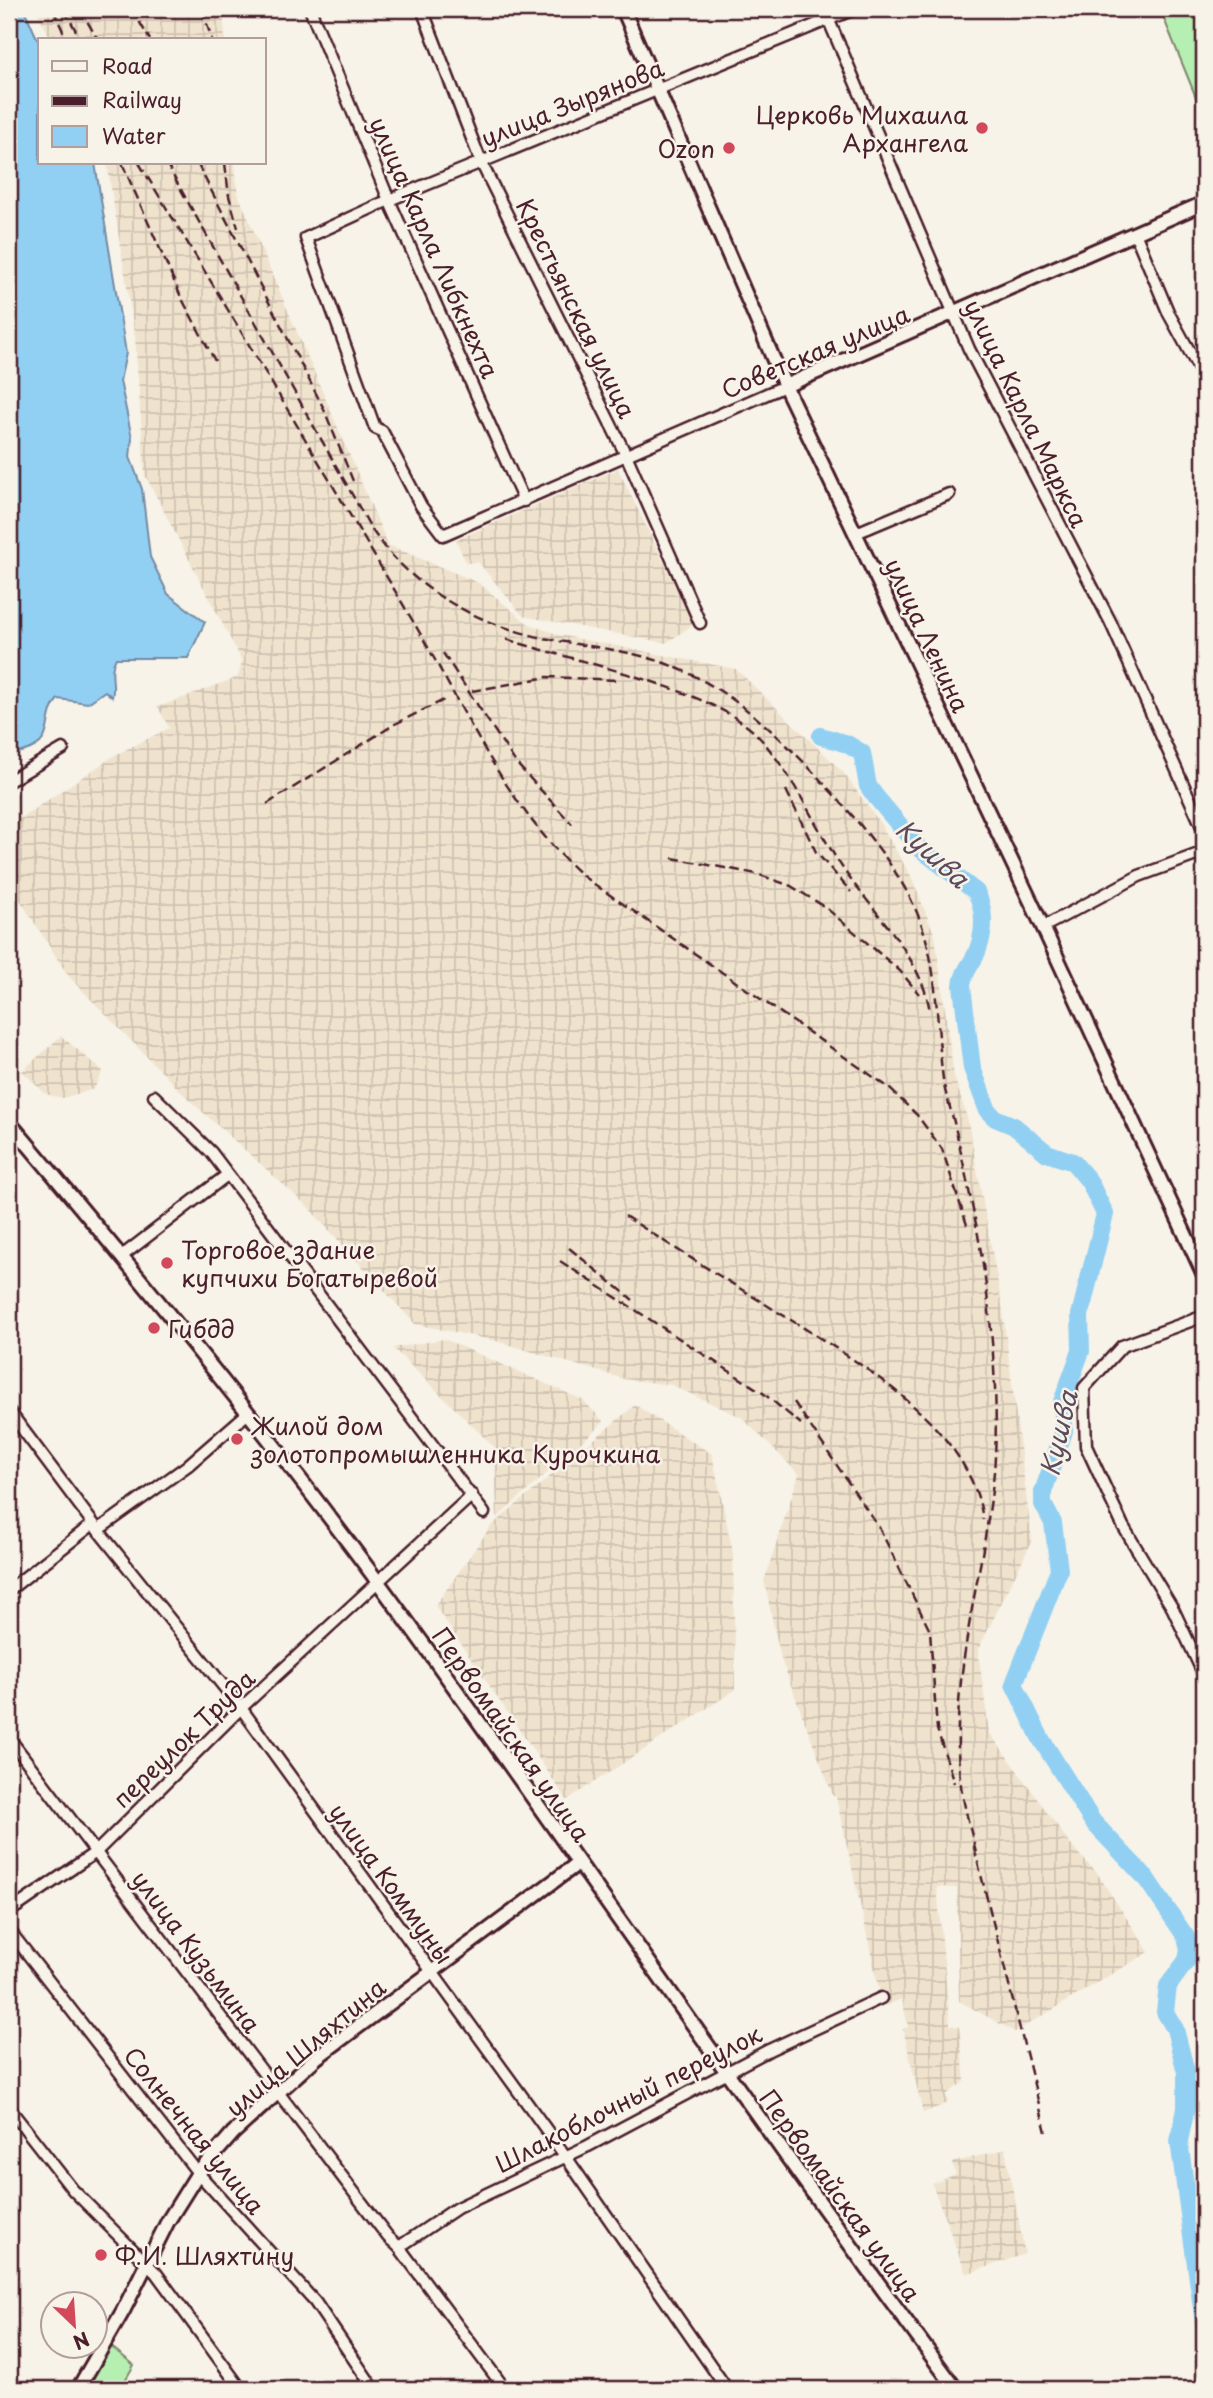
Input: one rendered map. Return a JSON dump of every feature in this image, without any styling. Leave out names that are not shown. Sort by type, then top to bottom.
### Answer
[{"type":"main road","name":"улица Ленина","points":[[623,9],[785,386],[1043,927],[1204,1276]]},
{"type":"main road","name":"Советская улица","points":[[785,386],[1204,203]]},
{"type":"main road","name":"Первомайская улица","points":[[9,1122],[122,1256],[248,1413],[377,1582],[808,2190],[956,2389]]},
{"type":"main road","name":"улица Шляхтина","points":[[78,2389],[198,2173],[233,2133],[277,2091],[357,2026],[577,1864]]},
{"type":"street","name":"улица Карла Либкнехта","points":[[310,9],[389,200],[524,501]]},
{"type":"street","name":"Крестьянская улица","points":[[422,9],[481,162],[627,457],[700,623]]},
{"type":"street","name":"улица Карла Маркса","points":[[824,9],[955,313],[1061,531],[1110,621],[1204,831]]},
{"type":"street","name":"улица Зырянова","points":[[443,536],[421,506],[382,430],[375,428],[306,238],[389,200],[854,9]]},
{"type":"street","points":[[1135,233],[1169,314],[1204,378]]},
{"type":"street","name":"Советская улица","points":[[443,536],[785,386]]},
{"type":"street","points":[[856,533],[949,495]]},
{"type":"street","points":[[9,781],[63,749]]},
{"type":"street","points":[[1043,927],[1139,876],[1204,852]]},
{"type":"street","points":[[154,1096],[211,1152],[484,1513]]},
{"type":"street","points":[[122,1256],[227,1175]]},
{"type":"street","points":[[1204,1316],[1122,1346],[1084,1388],[1086,1446],[1123,1526],[1173,1609],[1204,1675]]},
{"type":"street","name":"улица Коммуны","points":[[9,1411],[96,1527],[241,1708],[566,2157],[727,2389]]},
{"type":"street","points":[[9,1590],[187,1466],[248,1413]]},
{"type":"street","name":"переулок Труда","points":[[9,1912],[96,1852],[241,1708],[472,1495]]},
{"type":"street","name":"улица Кузьмина","points":[[9,1738],[388,2237],[399,2246],[505,2389]]},
{"type":"street","name":"Солнечная улица","points":[[9,1930],[198,2173],[315,2302],[374,2389]]},
{"type":"street","name":"Шлакоблочный переулок","points":[[399,2246],[457,2208],[566,2157],[728,2074],[769,2050],[881,1998]]},
{"type":"street","points":[[9,2108],[73,2190],[171,2292],[241,2389]]},
{"type":"shaded area","points":[[36,9],[223,9],[225,38],[50,38]]},
{"type":"shaded area","points":[[107,164],[235,164],[238,194],[388,545],[479,583],[527,623],[559,635],[736,669],[843,772],[880,823],[912,878],[935,936],[954,1076],[968,1121],[1002,1305],[1032,1541],[978,1650],[989,1732],[1074,1849],[1097,1873],[1149,1952],[1015,2032],[959,2001],[957,1888],[937,1887],[950,2025],[959,2027],[965,2081],[946,2095],[948,2103],[923,2113],[903,2029],[908,2027],[902,1999],[885,2006],[881,1998],[836,1797],[833,1796],[781,1659],[764,1581],[799,1474],[741,1417],[671,1385],[624,1379],[496,1341],[415,1324],[307,1206],[186,1097],[69,977],[9,883],[9,826],[115,755],[169,728],[158,707],[238,677],[242,661],[145,475],[135,337]]},
{"type":"shaded area","points":[[618,469],[694,624],[666,643],[523,616],[478,562],[466,563],[456,540]]},
{"type":"shaded area","points":[[61,1036],[103,1071],[94,1089],[63,1098],[45,1094],[22,1071]]},
{"type":"shaded area","points":[[444,1339],[583,1400],[604,1422],[497,1518],[495,1448],[393,1348]]},
{"type":"shaded area","points":[[635,1405],[712,1454],[733,1552],[735,1690],[567,1800],[435,1606],[491,1526]]},
{"type":"shaded area","points":[[1005,2149],[1025,2254],[966,2274],[932,2184],[956,2174],[952,2163]]},
{"type":"green space","points":[[1160,9],[1204,9],[1204,117]]},
{"type":"green space","points":[[109,2345],[134,2365],[120,2389],[87,2389],[102,2360],[108,2360]]},
{"type":"water","points":[[9,9],[24,9],[38,40],[38,164],[95,164],[126,353],[120,381],[132,438],[130,457],[142,489],[150,557],[168,594],[205,622],[188,658],[116,658],[112,697],[105,691],[88,703],[58,699],[50,714],[42,741],[25,751],[9,753]]},
{"type":"waterway","name":"Кушва","points":[[821,736],[847,744],[862,753],[868,786],[876,797],[918,847],[976,892],[983,920],[982,935],[976,954],[964,975],[962,986],[972,1068],[988,1111],[995,1118],[1014,1126],[1047,1153],[1073,1162],[1089,1181],[1105,1214],[1080,1315],[1081,1351],[1062,1402],[1064,1431],[1043,1492],[1043,1504],[1053,1523],[1059,1570],[1014,1684],[1041,1739],[1093,1822],[1145,1877],[1186,1937],[1189,1949],[1187,1960],[1168,1986],[1165,2012],[1175,2029],[1186,2072],[1186,2108],[1179,2141],[1204,2323]]},
{"type":"waterway","name":"Кушва","points":[[1202,2389],[1204,2383]]},
{"type":"railway","points":[[53,9],[66,38]]},
{"type":"railway","points":[[64,9],[80,38]]},
{"type":"railway","points":[[80,9],[97,38]]},
{"type":"railway","points":[[132,9],[149,38]]},
{"type":"railway","points":[[202,9],[211,38]]},
{"type":"railway","points":[[122,164],[181,297],[215,361]]},
{"type":"railway","points":[[140,164],[414,623],[489,757],[532,821],[556,850],[584,877],[888,1087],[917,1115],[942,1149],[967,1225]]},
{"type":"railway","points":[[167,164],[372,530],[409,573],[454,605],[504,627],[559,641],[645,657],[672,666],[721,692],[787,745],[844,806],[888,862],[915,907],[931,961],[943,1079],[976,1224],[986,1283],[992,1348],[996,1412],[994,1472],[964,1656],[958,1730],[962,1790],[977,1856]]},
{"type":"railway","points":[[198,164],[323,407],[353,481]]},
{"type":"railway","points":[[225,164],[229,196],[238,228]]},
{"type":"railway","points":[[506,639],[676,690],[737,719],[758,736],[796,788],[851,880],[910,958],[926,994],[930,1012]]},
{"type":"railway","points":[[443,653],[516,763],[572,824]]},
{"type":"railway","points":[[472,691],[547,677],[617,680]]},
{"type":"railway","points":[[267,804],[395,724],[444,700]]},
{"type":"railway","points":[[786,790],[816,852],[851,892]]},
{"type":"railway","points":[[672,858],[757,874],[791,886],[825,907],[900,971],[919,994]]},
{"type":"railway","points":[[625,1216],[829,1344],[898,1392],[928,1420],[954,1451],[973,1484],[983,1520]]},
{"type":"railway","points":[[569,1248],[633,1300]]},
{"type":"railway","points":[[560,1261],[763,1393],[801,1424]]},
{"type":"railway","points":[[794,1402],[880,1529],[930,1631],[937,1729],[954,1783]]},
{"type":"railway","points":[[974,1847],[1046,2132]]},
{"type":"place","name":"Церковь Михаила Архангела","points":[[982,128]]},
{"type":"place","name":"Ozon","points":[[729,148]]},
{"type":"place","name":"Торговое здание купчихи Богатыревой","points":[[167,1263]]},
{"type":"place","name":"Гибдд","points":[[154,1328]]},
{"type":"place","name":"Жилой дом золотопромышленника Курочкина","points":[[237,1439]]},
{"type":"place","name":"Ф.И. Шляхтину","points":[[101,2255]]}]
